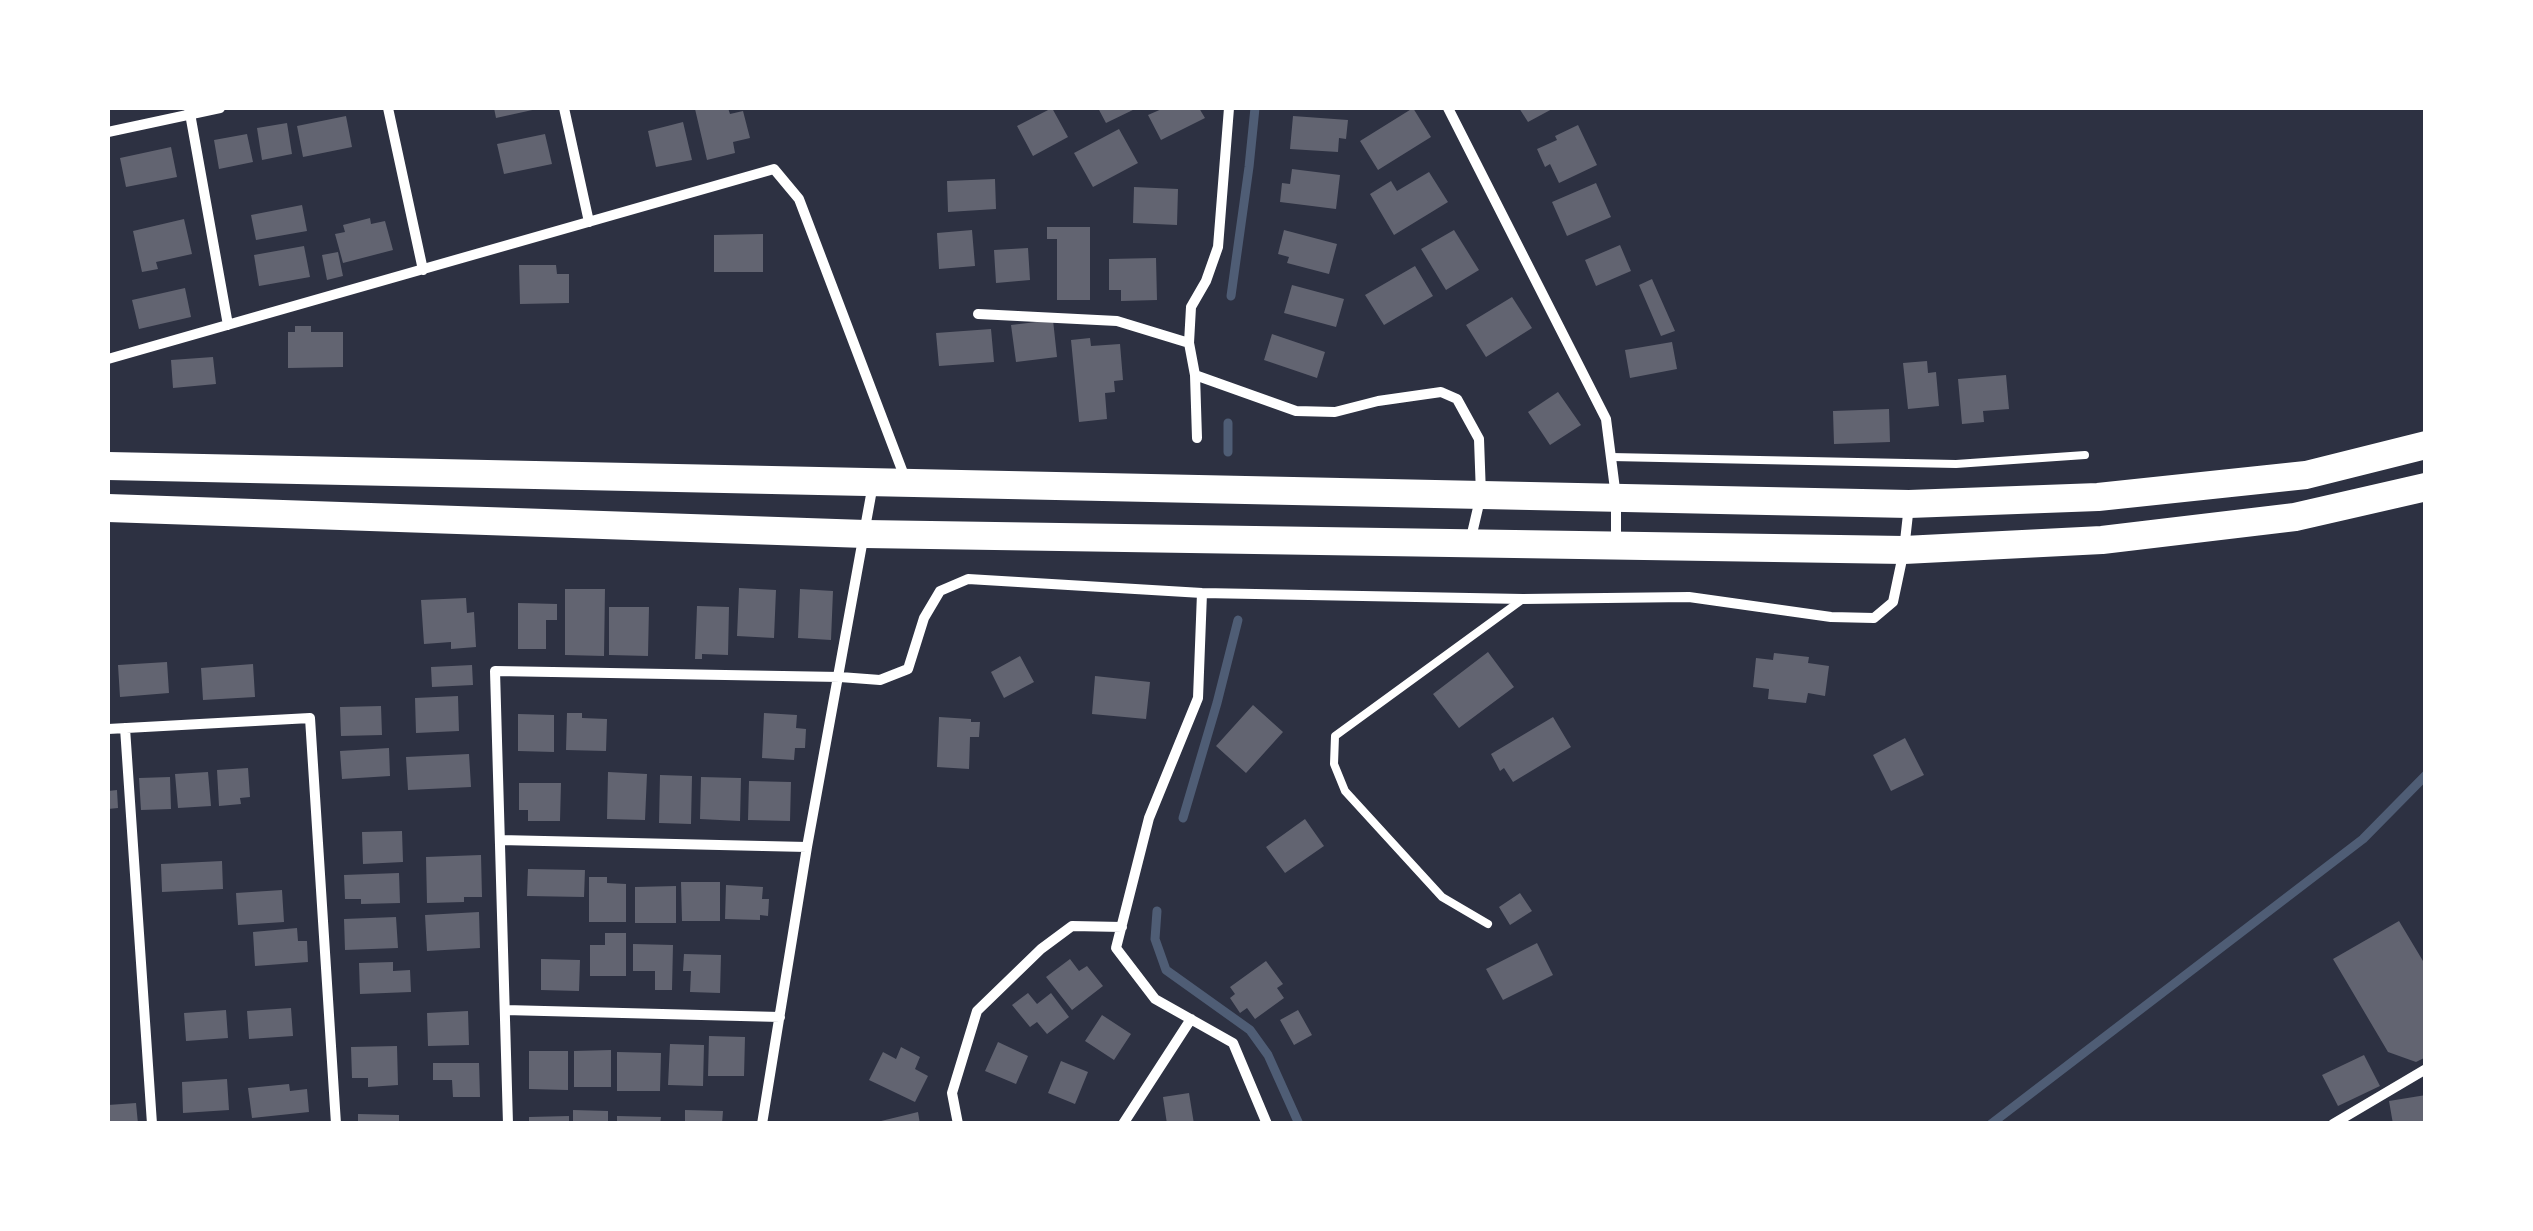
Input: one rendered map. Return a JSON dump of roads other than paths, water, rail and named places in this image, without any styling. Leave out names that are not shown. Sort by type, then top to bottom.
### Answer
[{"type":"highway","points":[[108,466],[1909,504],[2098,498],[2306,476],[2426,445]]},
{"type":"highway","points":[[108,508],[866,534],[1904,550],[2102,540],[2295,517],[2426,486]]},
{"type":"street","points":[[108,132],[189,111],[220,108]]},
{"type":"street","points":[[388,108],[422,270]]},
{"type":"street","points":[[564,108],[589,222]]},
{"type":"street","points":[[1197,438],[1196,375],[1189,344],[1191,307],[1218,247],[1229,108]]},
{"type":"street","points":[[1448,108],[1606,418],[1616,497],[1616,547]]},
{"type":"street","points":[[189,111],[228,325]]},
{"type":"street","points":[[108,360],[774,169],[799,199],[908,484]]},
{"type":"street","points":[[978,314],[1117,321],[1189,344]]},
{"type":"street","points":[[1196,375],[1296,411],[1336,412],[1378,400],[1441,392],[1457,399],[1479,439],[1482,495],[1470,543]]},
{"type":"street","points":[[762,1124],[873,483]]},
{"type":"street","points":[[508,1124],[494,672],[880,680],[908,669],[924,618],[940,591],[968,579],[1202,593],[1522,599],[1689,596],[1830,618],[1874,618],[1893,602],[1909,504]]},
{"type":"street","points":[[1202,593],[1198,698],[1149,818],[1116,948],[1155,999],[1232,1043],[1267,1124]]},
{"type":"street","points":[[108,729],[310,718],[336,1124]]},
{"type":"street","points":[[125,728],[152,1124]]},
{"type":"street","points":[[500,840],[807,847]]},
{"type":"street","points":[[958,1124],[952,1093],[977,1011],[1072,926],[1122,927]]},
{"type":"street","points":[[505,1010],[780,1017]]},
{"type":"street","points":[[1123,1124],[1191,1019]]},
{"type":"street","points":[[2333,1124],[2426,1070]]},
{"type":"lane","points":[[1611,457],[1956,464],[2085,456]]},
{"type":"lane","points":[[1488,924],[1442,896],[1345,791],[1334,764],[1335,736],[1522,599]]},
{"type":"waterway","points":[[1231,296],[1255,108]]},
{"type":"waterway","points":[[1228,423],[1228,452]]},
{"type":"waterway","points":[[1183,818],[1238,620]]},
{"type":"waterway","points":[[1991,1124],[2363,839],[2426,775]]},
{"type":"waterway","points":[[1157,911],[1155,939],[1166,970],[1250,1030],[1268,1055],[1299,1124]]}]
